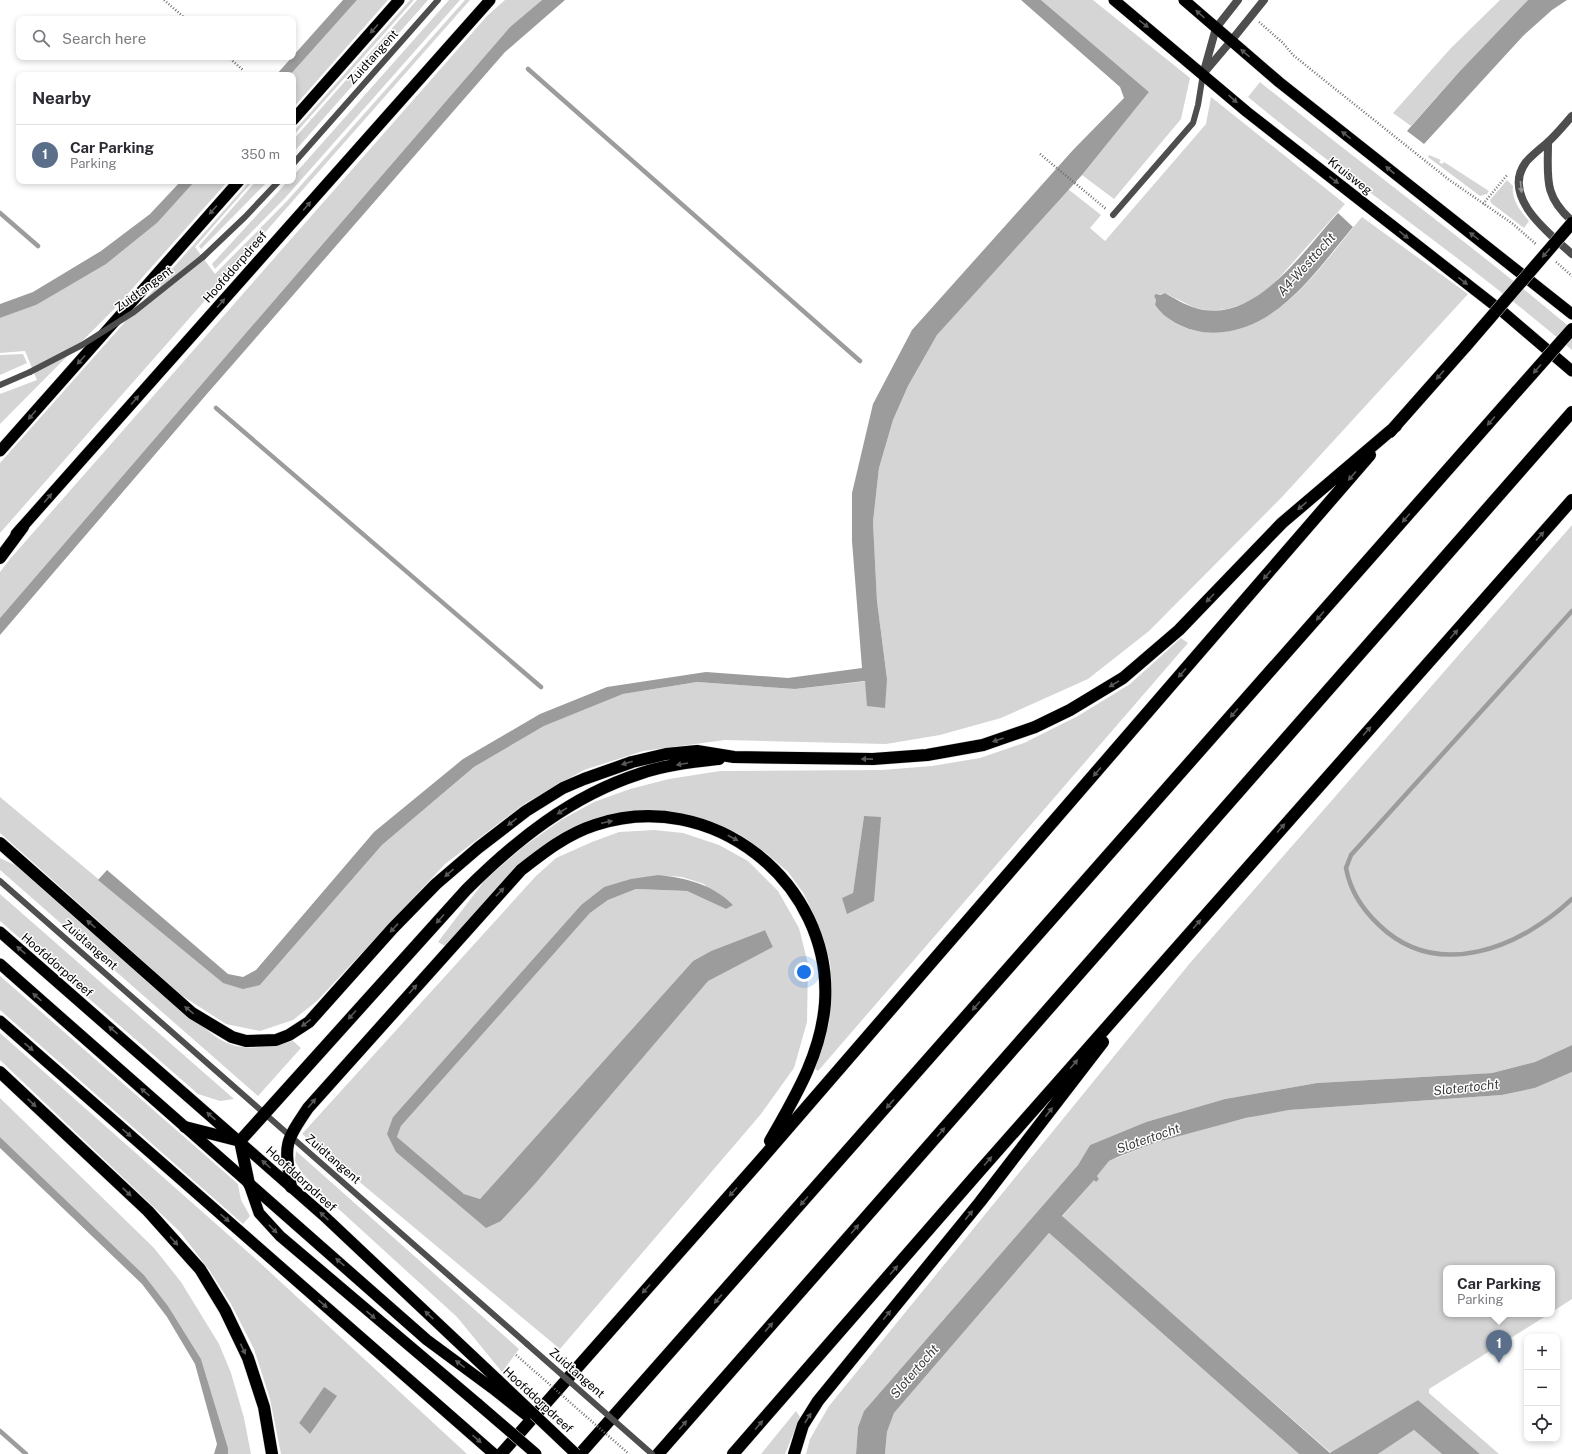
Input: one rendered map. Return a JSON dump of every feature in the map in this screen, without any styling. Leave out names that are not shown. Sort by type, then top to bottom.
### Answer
[{"type":"highway","points":[[296,117],[400,0]]},
{"type":"highway","name":"Hoofddorpdreef","points":[[0,551],[23,527],[490,0]]},
{"type":"highway","name":"Kruisweg","points":[[1114,0],[1280,138],[1503,312],[1572,371]]},
{"type":"highway","points":[[1184,0],[1403,181],[1572,314]]},
{"type":"highway","points":[[0,451],[236,184]]},
{"type":"highway","points":[[501,1454],[758,1163],[1572,222]]},
{"type":"highway","points":[[580,1454],[1572,329]]},
{"type":"highway","points":[[658,1454],[1572,412]]},
{"type":"highway","points":[[240,1141],[466,890],[498,858],[530,832],[564,809],[605,788],[639,774],[681,764],[734,757],[873,759],[927,755],[983,745],[1035,727],[1070,710],[1124,678],[1179,630],[1282,523],[1396,426]]},
{"type":"highway","points":[[734,1454],[1171,954],[1572,500]]},
{"type":"highway","points":[[0,558],[23,527]]},
{"type":"highway","points":[[0,844],[5,850],[192,1013],[232,1037],[246,1041],[260,1042],[276,1040],[289,1035],[309,1022],[393,928],[436,884],[478,848],[526,811],[563,788],[604,771],[632,762],[666,754],[697,751],[734,757]]},
{"type":"highway","points":[[291,1187],[286,1153],[289,1135],[308,1108],[521,870],[555,844],[585,829],[606,822],[649,816],[695,823],[734,838],[768,862],[795,893],[812,926],[818,943],[822,961],[825,1002],[816,1052],[805,1077],[758,1163]]},
{"type":"highway","name":"Hoofddorpdreef","points":[[0,932],[291,1187],[495,1384],[576,1454]]},
{"type":"highway","points":[[794,1454],[803,1425],[818,1401],[980,1202],[1171,954]]},
{"type":"highway","name":"Hoofddorpdreef","points":[[0,964],[427,1340],[495,1384]]},
{"type":"highway","points":[[0,1021],[494,1454]]},
{"type":"highway","points":[[0,1072],[148,1212],[200,1269],[224,1310],[248,1358],[264,1407],[272,1454]]},
{"type":"highway","points":[[185,1127],[240,1141]]},
{"type":"highway","points":[[240,1141],[250,1184],[259,1213],[280,1236],[536,1454]]},
{"type":"street","points":[[1203,74],[1216,28],[1238,0]]},
{"type":"street","points":[[1203,74],[1232,41],[1264,0]]},
{"type":"street","points":[[1572,116],[1527,162],[1522,169],[1520,183],[1522,196],[1528,212],[1533,219],[1572,254]]},
{"type":"street","points":[[1548,142],[1549,190],[1555,204],[1572,222]]},
{"type":"lane","name":"Zuidtangent","points":[[296,161],[438,0]]},
{"type":"lane","points":[[1113,215],[1193,123],[1198,105],[1203,74]]},
{"type":"lane","name":"Zuidtangent","points":[[0,385],[30,372],[82,345],[134,312],[203,257],[245,217],[276,184]]},
{"type":"lane","name":"Zuidtangent","points":[[0,881],[652,1454]]},
{"type":"path","points":[[164,0],[183,16]]},
{"type":"path","points":[[1252,16],[1283,43],[1293,55],[1421,158],[1483,204],[1513,224],[1542,250]]},
{"type":"path","points":[[231,60],[243,70]]},
{"type":"path","points":[[1040,154],[1052,166],[1113,215]]},
{"type":"path","points":[[1483,204],[1507,176]]},
{"type":"path","points":[[1554,261],[1572,276]]},
{"type":"path","points":[[516,1355],[629,1454]]},
{"type":"shaded area","points":[[357,0],[388,0],[296,105],[296,72],[293,72]]},
{"type":"shaded area","points":[[410,0],[414,0],[296,133],[296,129]]},
{"type":"shaded area","points":[[417,0],[428,0],[296,150],[296,137]]},
{"type":"shaded area","points":[[449,0],[460,0],[285,198],[215,269],[212,264],[285,184],[296,184],[296,173]]},
{"type":"shaded area","points":[[465,0],[470,0],[0,533],[0,463],[247,184],[250,184],[195,247],[215,274],[287,201]]},
{"type":"shaded area","points":[[505,0],[542,0],[510,27],[0,618],[0,572],[10,559],[487,16]]},
{"type":"shaded area","points":[[1041,0],[1093,0],[1190,78],[1181,119],[1114,199],[1082,175],[1149,92]]},
{"type":"shaded area","points":[[1500,0],[1528,0],[1460,71],[1411,126],[1393,113],[1451,48]]},
{"type":"shaded area","points":[[1260,82],[1495,266],[1572,329],[1572,350],[1533,317],[1328,161],[1248,97]]},
{"type":"shaded area","points":[[1211,97],[1345,204],[1271,287],[1247,303],[1227,309],[1211,311],[1195,308],[1165,293],[1154,296],[1156,300],[1155,305],[1159,311],[1170,320],[1183,327],[1204,332],[1230,331],[1254,323],[1275,311],[1295,295],[1313,277],[1362,217],[1468,294],[1282,497],[1149,631],[1088,679],[1001,718],[940,735],[886,744],[725,740],[643,751],[584,770],[524,804],[445,864],[317,1001],[293,1020],[260,1031],[226,1024],[181,995],[0,833],[0,797],[223,983],[260,985],[382,845],[474,767],[544,726],[623,694],[697,682],[795,689],[887,679],[877,601],[873,522],[879,468],[893,420],[908,386],[937,335],[1068,189],[1101,215],[1090,228],[1105,241],[1206,124]]},
{"type":"shaded area","points":[[1429,155],[1441,160],[1439,162],[1442,164],[1444,162],[1489,191],[1487,194],[1480,196],[1428,157]]},
{"type":"shaded area","points":[[1507,180],[1513,186],[1517,205],[1529,221],[1524,228],[1491,203],[1490,200]]},
{"type":"shaded area","points":[[192,184],[225,184],[117,306],[0,424],[0,394],[37,380],[25,351],[0,353],[0,318],[36,305],[158,222]]},
{"type":"shaded area","points":[[253,184],[265,184],[201,249],[199,246]]},
{"type":"shaded area","points":[[23,354],[27,363],[0,375],[0,355]]},
{"type":"shaded area","points":[[1572,525],[1572,1045],[1535,1062],[1492,1073],[1317,1083],[1225,1099],[1146,1122],[1090,1145],[1078,1165],[864,1411],[858,1427],[856,1454],[806,1454],[810,1439],[829,1406],[1190,963]]},
{"type":"shaded area","points":[[1181,638],[1188,643],[818,1071],[815,1069],[829,1023],[832,992],[830,962],[815,917],[804,894],[788,872],[766,853],[742,836],[721,826],[695,817],[666,814],[575,828],[445,946],[438,942],[485,880],[523,847],[561,820],[594,802],[630,789],[669,779],[720,771],[882,770],[932,766],[980,758],[1024,743],[1078,716],[1130,684]],"holes":[[[864,816],[874,901],[842,898],[853,894]]]},
{"type":"shaded area","points":[[654,830],[683,833],[719,845],[748,861],[778,891],[799,928],[808,964],[807,1022],[794,1068],[761,1114],[560,1349],[302,1134],[536,876],[556,858],[619,832]],"holes":[[[658,875],[682,877],[704,884],[726,909],[687,891],[636,889],[608,900],[590,913],[401,1126],[397,1137],[464,1194],[480,1199],[693,961],[711,951],[765,930],[773,947],[708,980],[535,1184],[501,1221],[396,1152],[393,1117],[581,905],[604,887]]]},
{"type":"shaded area","points":[[0,858],[17,866],[193,1019],[219,1039],[231,1045],[249,1048],[293,1041],[301,1048],[258,1096],[0,870]]},
{"type":"shaded area","points":[[0,894],[234,1099],[220,1101],[198,1094],[0,921]]},
{"type":"shaded area","points":[[0,976],[238,1184],[241,1200],[250,1216],[243,1224],[0,1010]]},
{"type":"shaded area","points":[[0,1033],[258,1261],[467,1454],[281,1454],[270,1399],[254,1349],[231,1304],[210,1271],[180,1232],[0,1060]],"holes":[[[324,1387],[310,1434],[299,1423]]]},
{"type":"shaded area","points":[[1572,1072],[1572,1299],[1555,1310],[1555,1265],[1443,1265],[1443,1317],[1544,1317],[1429,1389],[1429,1393],[1499,1454],[1480,1454],[1418,1400],[1331,1453],[1062,1217],[1094,1179],[1099,1179],[1097,1176],[1109,1161],[1157,1142],[1209,1127],[1269,1113],[1289,1110],[1502,1095],[1535,1088]]},
{"type":"shaded area","points":[[0,1098],[154,1248],[181,1282],[219,1344],[231,1373],[244,1418],[251,1454],[228,1454],[228,1448],[201,1359],[168,1306],[144,1275],[0,1137]]},
{"type":"shaded area","points":[[296,1151],[519,1349],[502,1372],[457,1317],[332,1203],[302,1173],[295,1161]]},
{"type":"shaded area","points":[[1049,1233],[1299,1454],[885,1454],[887,1432],[894,1413]]},
{"type":"shaded area","points":[[796,1411],[800,1417],[785,1454],[761,1454]]},
{"type":"shaded area","points":[[1414,1430],[1442,1454],[1378,1454]]},
{"type":"water","points":[[343,0],[357,0],[293,72],[279,72],[289,60],[296,60],[296,53]]},
{"type":"water","points":[[542,0],[565,0],[505,52],[206,395],[0,635],[0,618],[510,27]]},
{"type":"water","points":[[1021,0],[1041,0],[1149,92],[1082,175],[937,335],[908,386],[893,420],[879,468],[873,522],[877,601],[887,679],[885,708],[867,706],[865,681],[795,689],[697,682],[623,694],[544,726],[474,767],[382,845],[260,985],[243,989],[223,983],[98,880],[107,870],[228,974],[243,977],[256,970],[374,832],[463,759],[540,714],[607,687],[706,672],[788,678],[862,668],[852,541],[852,493],[873,404],[912,330],[1073,150],[1124,98],[1120,87]]},
{"type":"water","points":[[1528,0],[1567,0],[1552,10],[1523,36],[1424,144],[1407,131],[1460,71]]},
{"type":"water","points":[[178,184],[192,184],[158,222],[106,264],[36,305],[0,318],[0,304],[33,292],[101,251],[150,214]]},
{"type":"water","name":"A4-Westtocht","points":[[1338,213],[1353,227],[1307,283],[1289,300],[1270,314],[1250,325],[1227,332],[1195,331],[1176,323],[1164,315],[1155,305],[1156,300],[1154,296],[1156,294],[1160,295],[1165,293],[1189,306],[1204,310],[1224,310],[1244,304],[1262,293],[1296,262]]},
{"type":"water","points":[[864,816],[881,817],[874,901],[847,914],[842,898],[853,893]]},
{"type":"water","points":[[658,875],[698,883],[716,892],[733,905],[726,909],[687,891],[636,889],[608,900],[590,913],[401,1126],[397,1137],[464,1194],[480,1199],[693,961],[711,951],[765,930],[773,947],[708,981],[535,1184],[501,1221],[486,1228],[396,1152],[387,1134],[393,1117],[581,905],[604,887],[631,879]]},
{"type":"water","name":"Slotertocht","points":[[1572,1045],[1572,1072],[1535,1088],[1502,1095],[1289,1110],[1246,1118],[1157,1142],[1109,1161],[1097,1176],[1099,1179],[1096,1182],[1094,1180],[1062,1216],[1330,1453],[1418,1400],[1480,1454],[1442,1454],[1414,1430],[1378,1454],[1299,1454],[1049,1233],[894,1413],[887,1432],[885,1454],[856,1454],[858,1427],[864,1411],[1078,1165],[1090,1145],[1146,1122],[1225,1099],[1317,1083],[1492,1073],[1535,1062]]},
{"type":"water","points":[[0,1137],[144,1275],[168,1306],[201,1359],[228,1448],[228,1454],[214,1454],[217,1444],[195,1364],[167,1317],[142,1284],[0,1148]]},
{"type":"water","points":[[324,1387],[337,1396],[310,1434],[299,1423]]},
{"type":"waterway","points":[[528,69],[860,361]]},
{"type":"waterway","points":[[0,213],[38,246]]},
{"type":"waterway","points":[[216,408],[541,687]]},
{"type":"waterway","points":[[1572,611],[1351,855],[1346,868],[1350,884],[1362,906],[1373,919],[1402,942],[1427,952],[1453,954],[1478,951],[1504,943],[1529,931],[1572,899]]},
{"type":"waterway","points":[[0,1431],[26,1454]]},
{"type":"place","name":"Car Parking","points":[[1499,1363]]}]
